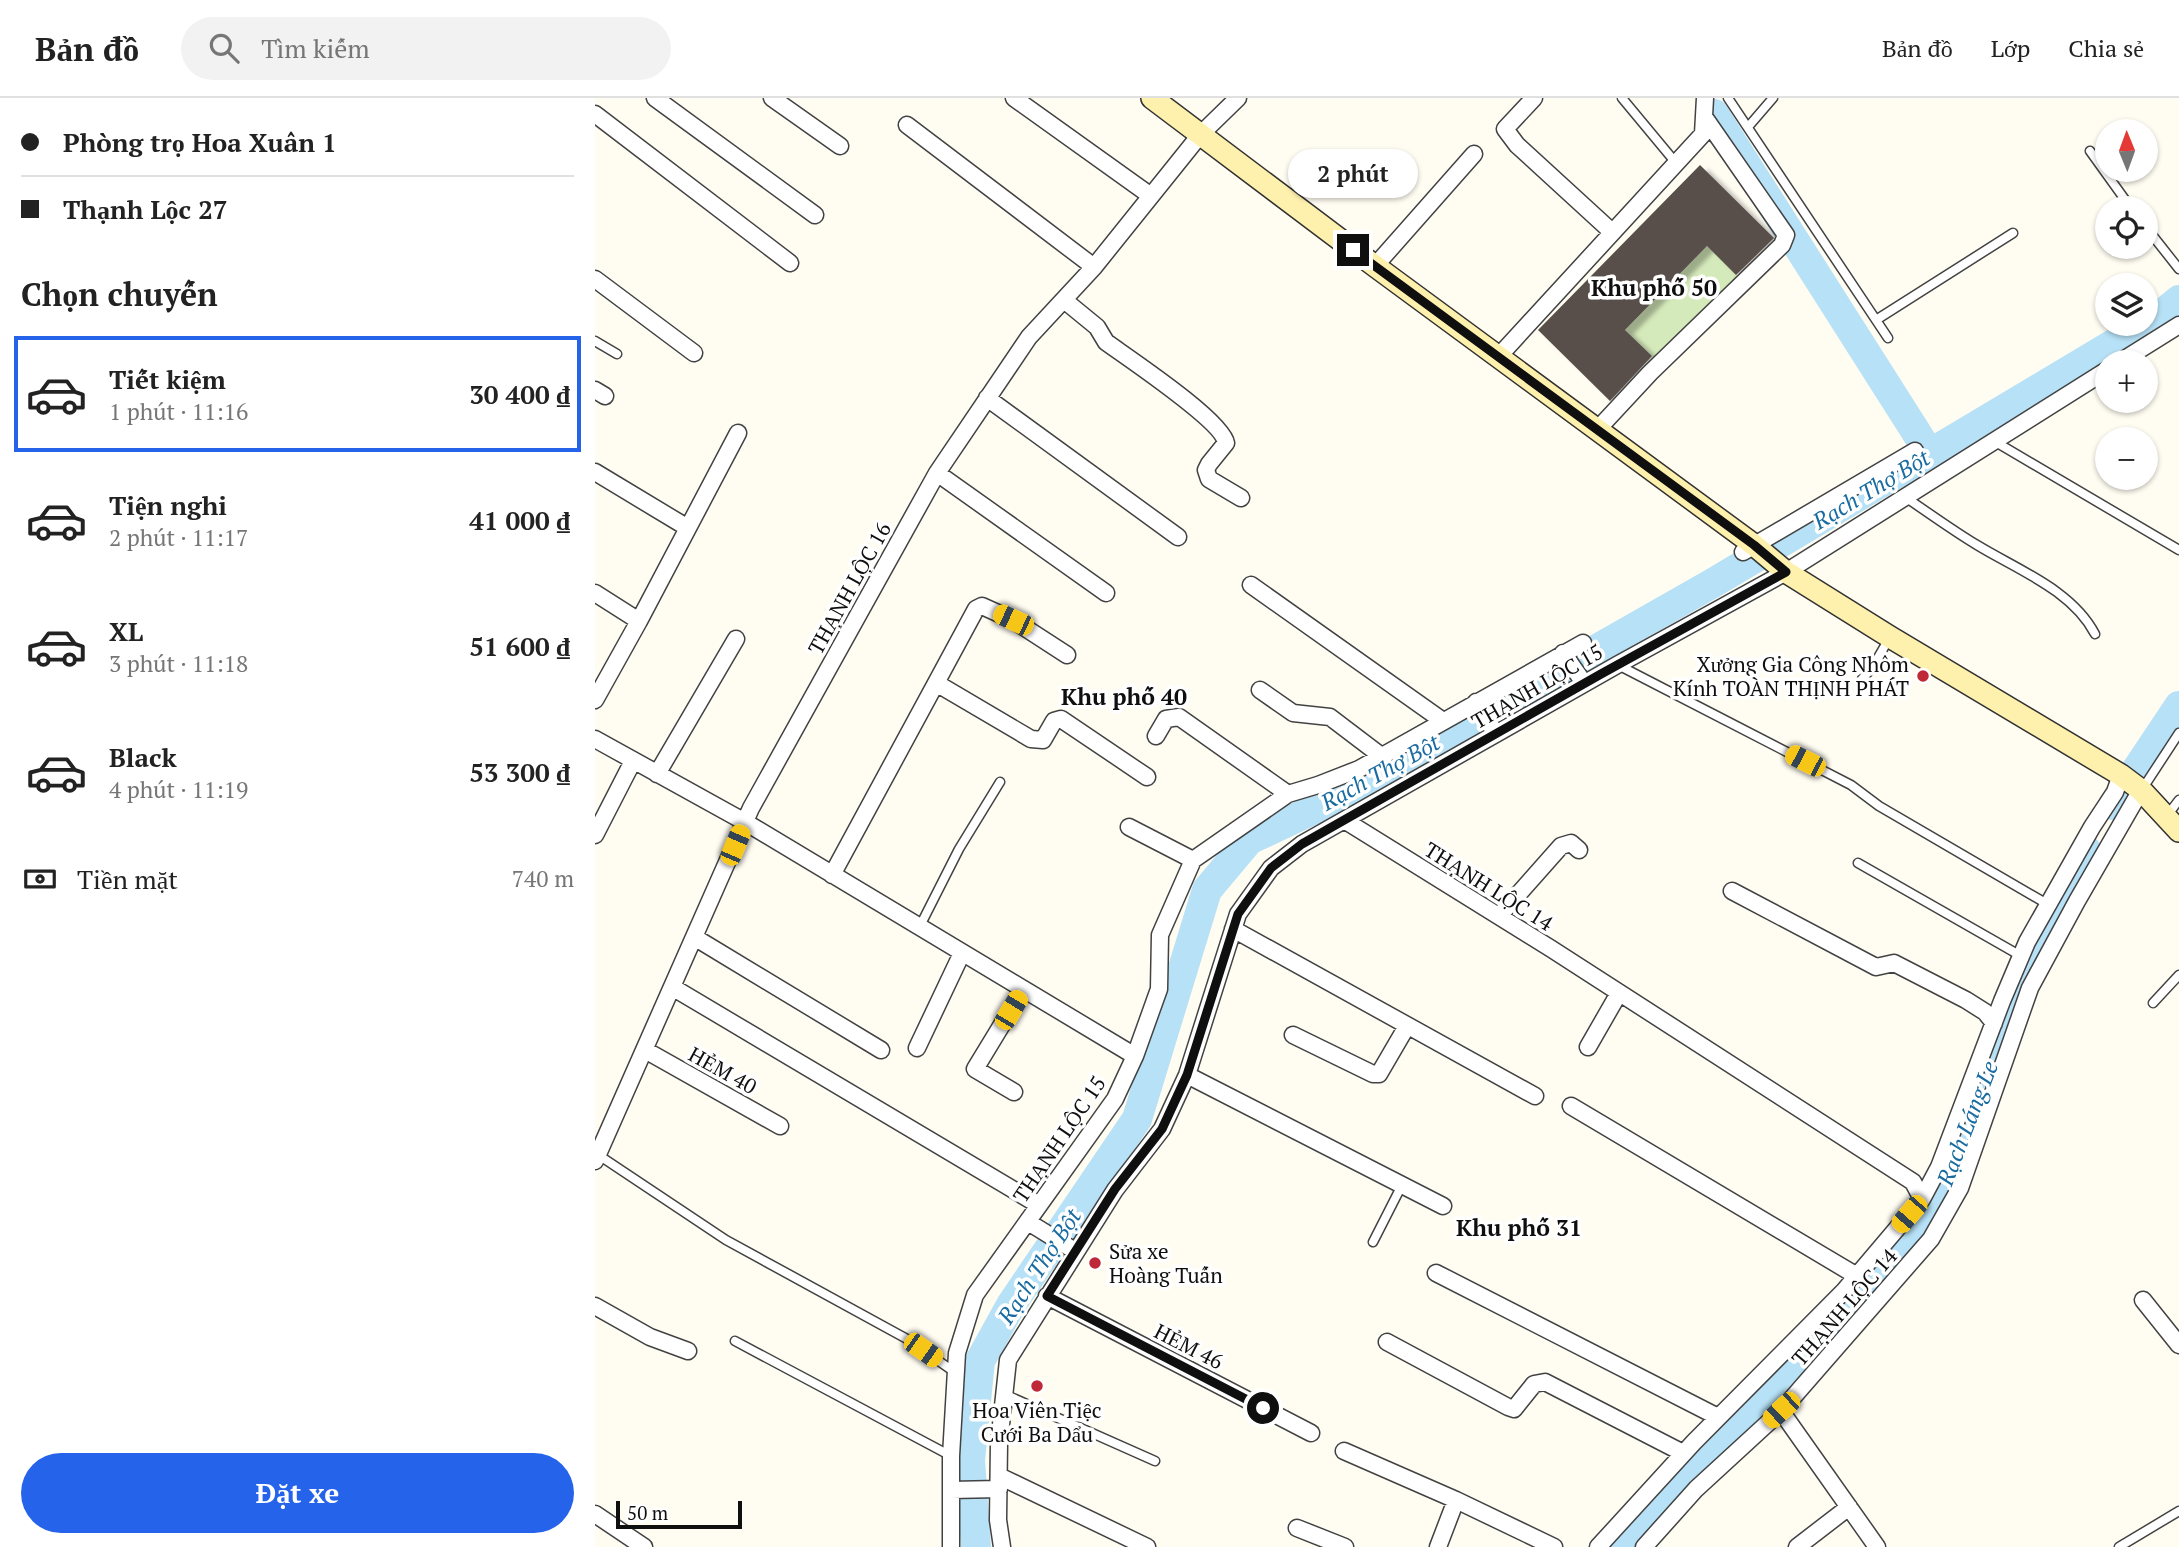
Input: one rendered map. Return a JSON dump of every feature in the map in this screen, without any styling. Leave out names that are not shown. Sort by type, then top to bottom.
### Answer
[{"type":"street","points":[[655,98],[814,215]]},
{"type":"street","points":[[772,98],[840,146]]},
{"type":"street","points":[[1014,98],[1151,196]]},
{"type":"street","points":[[1152,98],[1499,356],[1752,549],[1889,637],[2129,781],[2175,816]]},
{"type":"street","name":"THẠNH LỘC 16","points":[[596,1156],[745,822],[937,473],[1029,337],[1094,267],[1200,135],[1238,98]]},
{"type":"street","points":[[1534,98],[1505,129],[1517,145],[1612,232]]},
{"type":"street","points":[[1499,356],[1703,134],[1705,98]]},
{"type":"street","points":[[595,114],[790,263]]},
{"type":"street","points":[[1597,430],[1650,373],[1786,239],[1786,235],[1705,118]]},
{"type":"street","points":[[907,125],[1094,267]]},
{"type":"street","points":[[1375,266],[1474,154]]},
{"type":"street","points":[[595,279],[694,353]]},
{"type":"street","points":[[1064,300],[1097,327],[1106,342],[1196,410],[1219,431],[1226,443],[1206,470],[1209,478],[1241,498]]},
{"type":"street","points":[[2139,350],[2179,325]]},
{"type":"street","name":"THẠNH LỘC 15","points":[[1002,1547],[998,1520],[999,1443],[1008,1360],[1115,1189],[1162,1129],[1187,1075],[1238,914],[1271,868],[1302,844],[1618,665],[1905,497],[2095,378]]},
{"type":"street","points":[[987,398],[1178,537]]},
{"type":"street","points":[[595,700],[738,433]]},
{"type":"street","points":[[1752,549],[1915,451]]},
{"type":"street","points":[[595,472],[688,528]]},
{"type":"street","points":[[937,473],[1106,593]]},
{"type":"street","points":[[1251,585],[1443,721]]},
{"type":"street","points":[[595,593],[639,621]]},
{"type":"street","points":[[832,875],[976,609],[982,606],[1013,620],[1067,656]]},
{"type":"street","points":[[657,774],[736,639]]},
{"type":"street","name":"THẠNH LỘC 15","points":[[951,1547],[951,1456],[957,1353],[975,1295],[1115,1099],[1135,1056],[1159,989],[1160,935],[1193,860],[1288,794],[1359,769],[1583,643]]},
{"type":"street","points":[[1563,653],[1584,683]]},
{"type":"street","points":[[936,683],[1031,739],[1043,740],[1054,721],[1061,719],[1147,777]]},
{"type":"street","points":[[1260,690],[1293,713],[1330,717],[1380,755]]},
{"type":"street","points":[[1476,702],[1496,734]]},
{"type":"street","points":[[1156,736],[1166,719],[1179,717],[1288,794]]},
{"type":"street","points":[[595,739],[745,822],[1135,1056]]},
{"type":"street","points":[[595,835],[633,761]]},
{"type":"street","name":"THẠNH LỘC 14","points":[[1598,1547],[1683,1453],[1844,1291],[1922,1199],[1939,1167],[2021,956],[2092,827],[2115,792],[2129,781]]},
{"type":"street","name":"THẠNH LỘC 14","points":[[1644,1547],[1696,1489],[1781,1410],[1931,1239],[1960,1188],[2030,988],[2077,901],[2129,781]]},
{"type":"street","name":"THẠNH LỘC 14","points":[[1344,820],[1499,916],[1913,1182],[1922,1199]]},
{"type":"street","points":[[1129,827],[1193,860]]},
{"type":"street","points":[[1499,916],[1561,846],[1571,843],[1579,850]]},
{"type":"street","points":[[1732,891],[1876,967],[1893,963],[1966,1000],[1985,1012],[1994,1023]]},
{"type":"street","points":[[1233,929],[1535,1096]]},
{"type":"street","points":[[694,937],[881,1050]]},
{"type":"street","points":[[917,1048],[962,953]]},
{"type":"street","points":[[672,987],[1039,1205]]},
{"type":"street","points":[[1014,1092],[975,1069],[1023,989]]},
{"type":"street","points":[[1588,1047],[1619,993]]},
{"type":"street","points":[[1293,1035],[1373,1074],[1379,1074],[1407,1026]]},
{"type":"street","name":"HẺM 40","points":[[645,1050],[780,1126]]},
{"type":"street","points":[[1187,1075],[1443,1206]]},
{"type":"street","points":[[1571,1106],[1857,1276]]},
{"type":"street","points":[[1027,1222],[1075,1251]]},
{"type":"street","points":[[1436,1273],[1718,1418]]},
{"type":"street","points":[[1844,1291],[1866,1313]]},
{"type":"street","name":"HẺM 46","points":[[1047,1296],[1311,1433]]},
{"type":"street","points":[[2143,1300],[2179,1345]]},
{"type":"street","points":[[595,1306],[650,1337],[688,1351]]},
{"type":"street","points":[[1387,1342],[1508,1408],[1514,1409],[1534,1384],[1545,1382],[1683,1453]]},
{"type":"street","points":[[1781,1410],[1877,1547]]},
{"type":"street","points":[[1343,1451],[1456,1500],[1554,1547]]},
{"type":"street","points":[[951,1490],[999,1483],[1147,1547]]},
{"type":"street","points":[[1438,1547],[1456,1500]]},
{"type":"street","points":[[1797,1547],[1849,1507]]},
{"type":"street","points":[[595,1514],[645,1547]]},
{"type":"street","points":[[1297,1528],[1345,1547]]},
{"type":"lane","points":[[1622,98],[1676,163]]},
{"type":"lane","points":[[1728,98],[1888,338]]},
{"type":"lane","points":[[1748,127],[1773,98]]},
{"type":"lane","points":[[2090,151],[2122,196]]},
{"type":"lane","points":[[1876,320],[2013,233]]},
{"type":"lane","points":[[2158,242],[2179,269]]},
{"type":"lane","points":[[595,341],[617,354]]},
{"type":"lane","points":[[1994,441],[2179,550]]},
{"type":"lane","points":[[1905,497],[1974,544],[2064,596],[2086,618],[2095,634]]},
{"type":"lane","points":[[1862,679],[1872,668],[1889,637]]},
{"type":"lane","points":[[1618,665],[1851,785],[1879,806],[2049,905]]},
{"type":"lane","points":[[2129,781],[2179,733]]},
{"type":"lane","points":[[919,926],[959,849],[1000,782]]},
{"type":"lane","points":[[1858,863],[2021,956]]},
{"type":"lane","points":[[2153,1003],[2179,975]]},
{"type":"lane","points":[[596,1156],[726,1240],[907,1339],[956,1373]]},
{"type":"lane","points":[[1373,1242],[1402,1185]]},
{"type":"lane","points":[[735,1341],[951,1456]]},
{"type":"lane","points":[[1004,1394],[1156,1461]]},
{"type":"lane","points":[[2119,1547],[2179,1511]]},
{"type":"green space","points":[[1707,246],[1739,277],[1656,360],[1625,330]]},
{"type":"building","points":[[1700,165],[1774,238],[1736,275],[1707,246],[1625,330],[1652,356],[1610,401],[1538,330]]},
{"type":"waterway","points":[[1714,114],[1930,454]]},
{"type":"waterway","name":"Rạch Thợ Bột","points":[[976,1547],[970,1460],[980,1361],[1011,1305],[1137,1119],[1207,890],[1249,840],[1321,806],[1713,583],[2157,318],[2179,300]]},
{"type":"waterway","name":"Rạch Láng Le","points":[[2113,805],[2179,706]]},
{"type":"waterway","name":"Rạch Láng Le","points":[[1618,1547],[1923,1223],[1955,1167],[2020,980],[2086,850]]},
{"type":"place","name":"Xưởng Gia Công Nhôm Kính TOÀN THỊNH PHÁT","points":[[1923,676]]},
{"type":"place","name":"Sửa xe Hoàng Tuấn","points":[[1095,1263]]},
{"type":"place","name":"Hoa Viên Tiệc Cưới Ba Dẩu","points":[[1037,1386]]},
{"type":"district","name":"Khu phố 50","points":[[1654,287]]},
{"type":"district","name":"Khu phố 40","points":[[1124,696]]},
{"type":"district","name":"Khu phố 31","points":[[1519,1227]]},
{"type":"route","points":[[1263,1408],[1047,1296],[1115,1189],[1162,1129],[1187,1075],[1238,914],[1271,868],[1302,844],[1786,572],[1754,545],[1353,250]]}]
